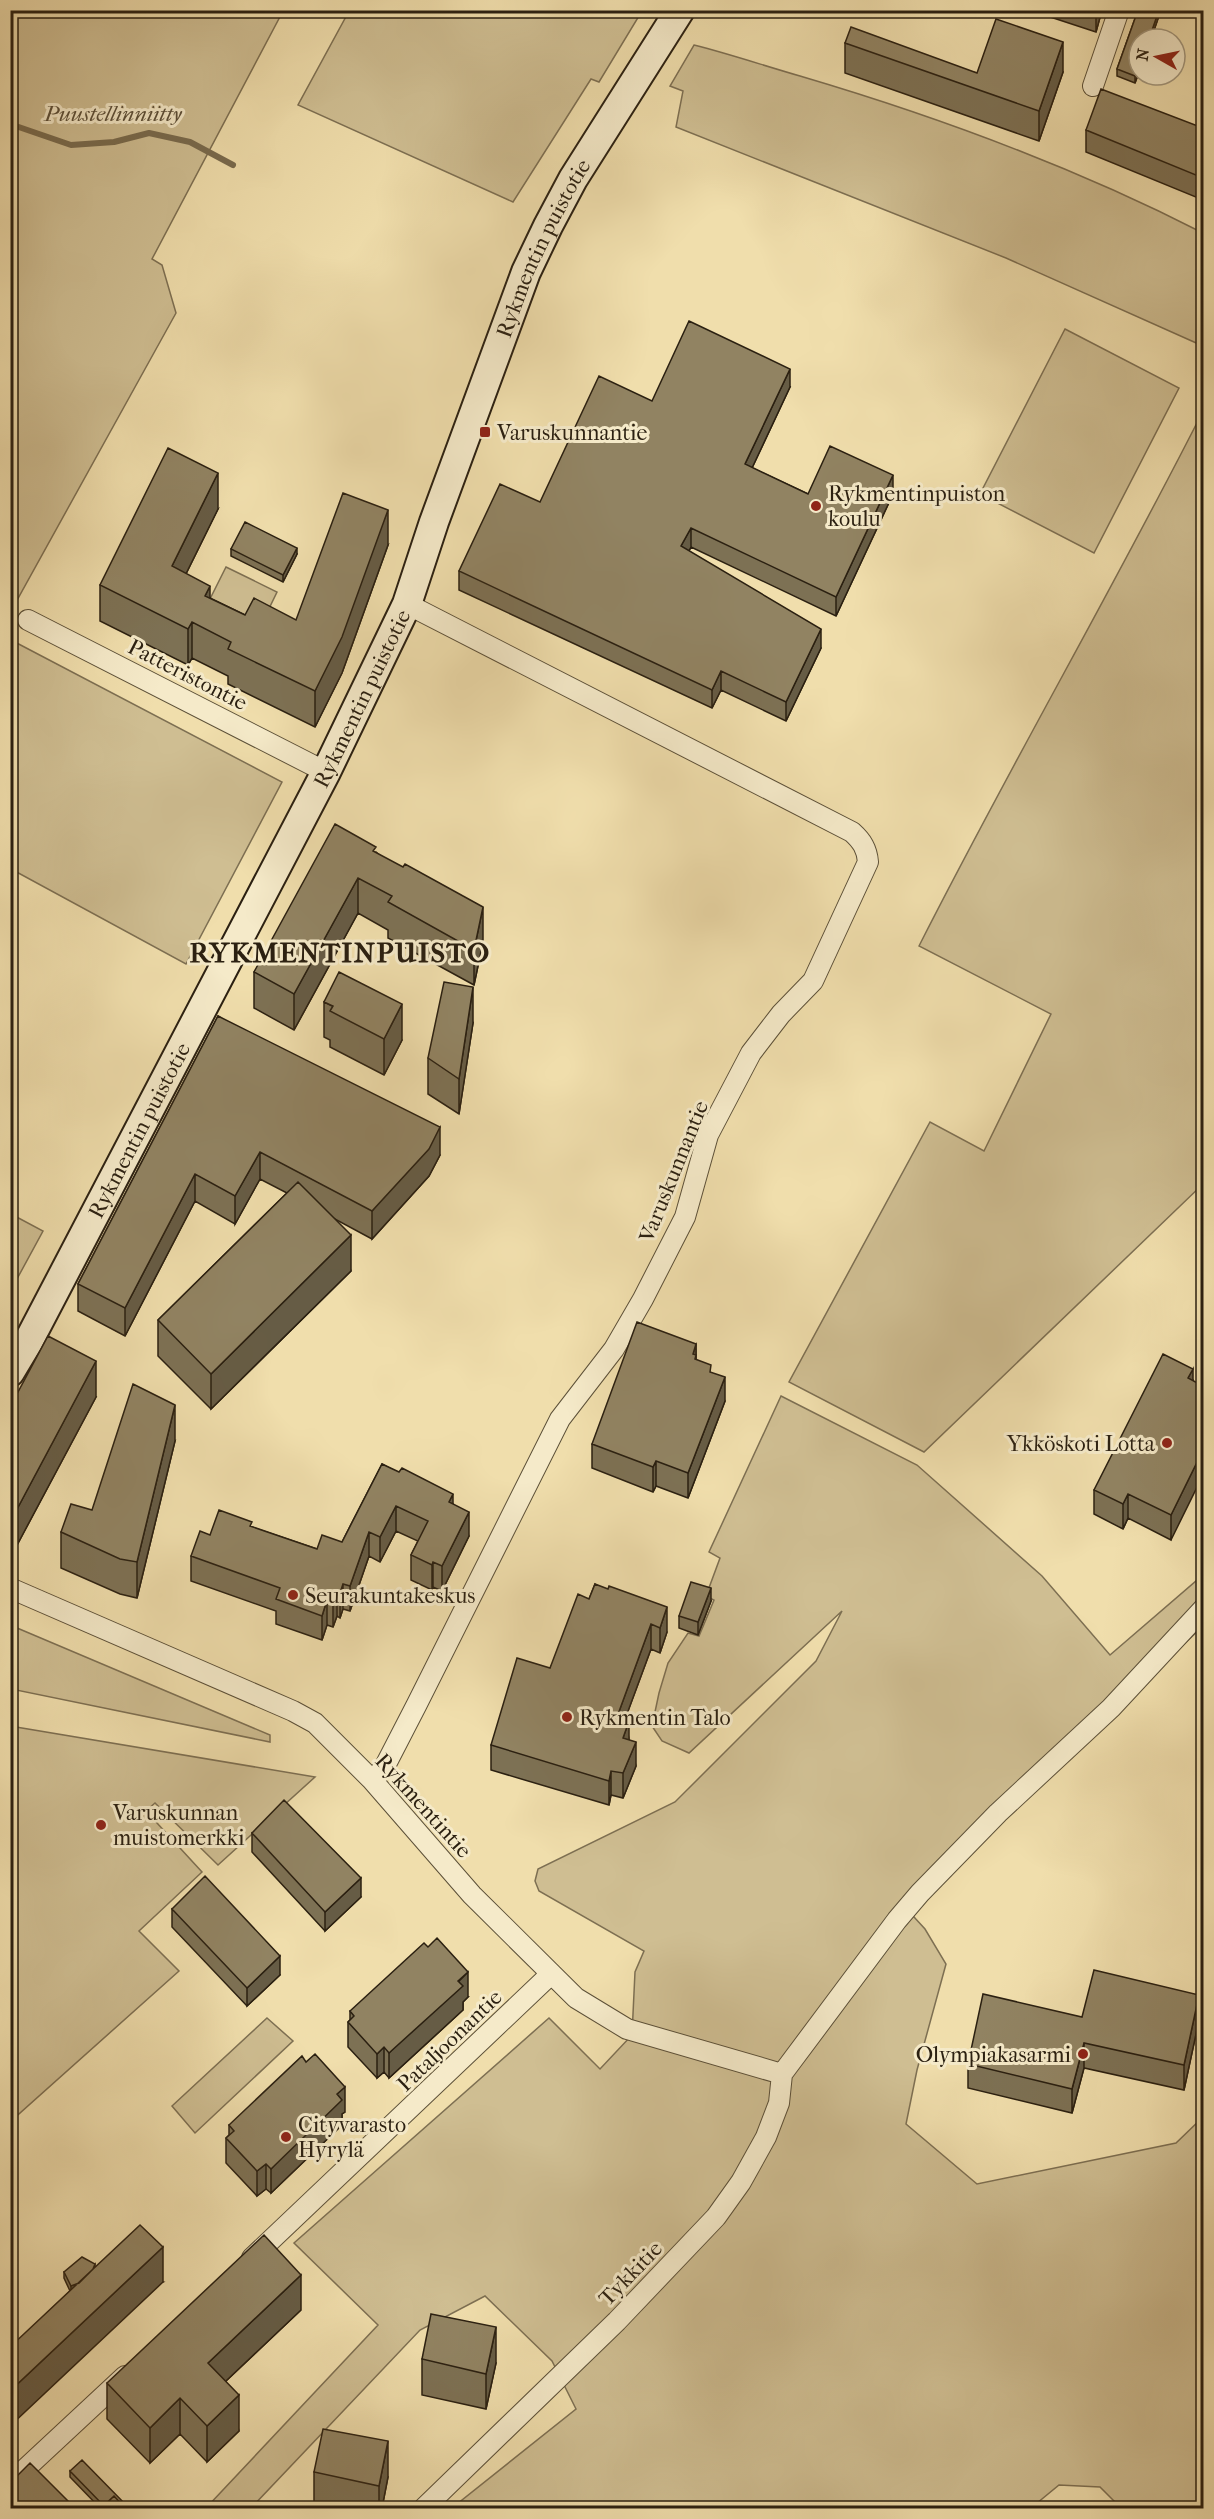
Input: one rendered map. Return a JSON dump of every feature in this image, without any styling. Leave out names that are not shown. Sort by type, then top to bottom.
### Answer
[{"type":"street","name":"Rykmentin puistotie","points":[[10,1372],[39,1321],[326,772],[407,604],[434,522],[526,272],[562,198],[680,10]]},
{"type":"street","points":[[1093,86],[1119,10]]},
{"type":"street","name":"Varuskunnantie","points":[[372,1780],[384,1768],[560,1419],[614,1349],[643,1299],[686,1216],[708,1135],[751,1053],[781,1014],[813,981],[868,862],[868,852],[852,832],[407,604]]},
{"type":"street","name":"Patteristontie","points":[[28,620],[326,772]]},
{"type":"street","name":"Rykmentintie","points":[[10,1588],[293,1711],[315,1723],[372,1780],[434,1854],[576,1998],[627,2029],[782,2074]]},
{"type":"street","points":[[782,2074],[815,2033],[897,1920],[920,1893],[998,1814],[1111,1707],[1203,1608]]},
{"type":"street","name":"Pataljoonantie","points":[[241,2268],[551,1974]]},
{"type":"street","name":"Tykkitie","points":[[424,2508],[608,2330],[716,2217],[741,2182],[766,2137],[779,2103],[782,2074]]},
{"type":"street","points":[[10,2483],[139,2364]]},
{"type":"green space","name":"Puustellinniitty","points":[[10,11],[283,11],[152,259],[162,265],[176,313],[11,611]]},
{"type":"green space","points":[[349,11],[642,11],[599,82],[591,79],[513,202],[298,105]]},
{"type":"green space","points":[[694,45],[852,92],[955,126],[1105,186],[1203,233],[1203,346],[1006,258],[676,127],[683,91],[670,86]]},
{"type":"green space","points":[[1065,329],[1179,388],[1094,553],[980,494]]},
{"type":"green space","points":[[1203,411],[1203,1184],[924,1452],[789,1382],[930,1122],[984,1151],[1051,1014],[919,946]]},
{"type":"green space","points":[[226,567],[277,592],[261,625],[210,599]]},
{"type":"green space","points":[[11,640],[282,782],[186,964],[11,869]]},
{"type":"green space","points":[[11,1214],[43,1231],[11,1290]]},
{"type":"green space","points":[[781,1396],[917,1465],[1042,1576],[1110,1655],[1203,1575],[1203,1626],[933,1885],[903,1905],[925,1929],[946,1964],[917,2070],[906,2124],[977,2184],[1176,2143],[1203,2117],[1203,2508],[1121,2508],[1100,2487],[1059,2485],[1031,2508],[452,2508],[576,2409],[552,2361],[485,2296],[420,2330],[251,2508],[206,2508],[378,2325],[294,2243],[549,2018],[600,2069],[632,2035],[635,1972],[644,1951],[539,1891],[535,1881],[538,1869],[675,1802],[816,1661],[842,1611],[689,1753],[662,1741],[652,1726],[668,1663],[688,1633],[699,1636],[714,1600],[706,1596],[720,1558],[709,1552]]},
{"type":"green space","points":[[10,1625],[270,1735],[270,1742],[11,1689]]},
{"type":"green space","points":[[10,1726],[315,1777],[218,1865],[155,1803],[146,1811],[202,1872],[139,1931],[179,1971],[11,2121]]},
{"type":"green space","points":[[267,2018],[293,2041],[195,2133],[172,2106]]},
{"type":"building","points":[[1138,10],[1159,10],[1153,27],[1132,27]]},
{"type":"building","points":[[996,19],[1063,42],[1039,111],[845,43],[851,27],[977,73]]},
{"type":"building","points":[[1127,41],[1127,73],[1117,69]]},
{"type":"building","points":[[1101,89],[1203,128],[1203,178],[1086,130]]},
{"type":"building","points":[[689,321],[790,369],[745,464],[808,494],[830,446],[893,475],[836,597],[691,528],[681,546],[821,629],[786,702],[721,671],[712,690],[459,571],[500,484],[540,502],[599,376],[652,401]]},
{"type":"building","points":[[168,448],[218,473],[172,566],[210,586],[205,596],[245,615],[254,598],[296,620],[343,493],[388,510],[342,637],[315,691],[228,649],[231,642],[192,622],[188,629],[100,585]]},
{"type":"building","points":[[245,522],[297,548],[283,575],[231,549]]},
{"type":"building","points":[[335,824],[376,847],[373,851],[403,867],[405,864],[483,907],[474,950],[388,902],[392,896],[358,878],[294,994],[254,972]]},
{"type":"building","points":[[339,972],[402,1004],[384,1039],[330,1011],[333,1006],[324,1002]]},
{"type":"building","points":[[444,982],[473,987],[459,1079],[428,1058]]},
{"type":"building","points":[[218,1016],[440,1127],[429,1149],[372,1211],[260,1152],[235,1196],[195,1174],[125,1308],[78,1284]]},
{"type":"building","points":[[298,1182],[351,1235],[211,1374],[158,1320]]},
{"type":"building","points":[[637,1322],[696,1344],[693,1354],[696,1355],[695,1359],[711,1365],[710,1372],[725,1377],[688,1473],[656,1461],[653,1467],[592,1444]]},
{"type":"building","points":[[48,1336],[96,1361],[16,1511],[10,1508],[10,1407]]},
{"type":"building","name":"Ykköskoti Lotta","points":[[1163,1354],[1193,1369],[1188,1378],[1203,1386],[1203,1450],[1171,1515],[1128,1494],[1123,1504],[1094,1490]]},
{"type":"building","points":[[133,1384],[175,1405],[137,1562],[120,1559],[61,1532],[71,1504],[92,1510]]},
{"type":"building","points":[[382,1464],[399,1472],[402,1468],[453,1494],[449,1502],[469,1512],[442,1566],[433,1562],[432,1565],[411,1555],[428,1521],[396,1506],[380,1537],[369,1532],[350,1586],[343,1584],[333,1602],[327,1600],[322,1616],[276,1599],[280,1588],[191,1556],[200,1531],[210,1535],[219,1510],[252,1522],[250,1526],[317,1549],[322,1535],[342,1542]]},
{"type":"building","points":[[691,1582],[711,1588],[698,1622],[679,1616]]},
{"type":"building","name":"Rykmentin Talo","points":[[595,1584],[608,1589],[609,1586],[667,1607],[660,1628],[651,1624],[617,1717],[629,1721],[623,1738],[636,1742],[623,1773],[611,1771],[609,1781],[491,1745],[517,1658],[550,1668],[578,1594],[589,1599]]},
{"type":"building","points":[[284,1800],[361,1878],[325,1912],[252,1833]]},
{"type":"building","points":[[205,1876],[280,1956],[247,1988],[172,1909]]},
{"type":"building","points":[[437,1938],[468,1972],[458,1981],[463,1986],[389,2053],[384,2047],[377,2054],[348,2022],[354,2016],[350,2011],[424,1943],[428,1947]]},
{"type":"building","name":"Olympiakasarmi","points":[[1094,1970],[1199,1995],[1184,2065],[1084,2043],[1072,2089],[968,2064],[983,1994],[1082,2017]]},
{"type":"building","name":"Cityvarasto Hyrylä","points":[[315,2054],[345,2087],[337,2094],[342,2100],[271,2169],[266,2164],[257,2171],[226,2138],[234,2131],[229,2125],[302,2056],[306,2062]]},
{"type":"building","points":[[140,2225],[163,2247],[10,2391],[10,2347]]},
{"type":"building","points":[[264,2235],[301,2275],[208,2363],[239,2395],[207,2426],[180,2398],[150,2428],[107,2383]]},
{"type":"building","points":[[82,2257],[95,2264],[79,2283],[71,2286],[64,2272]]},
{"type":"building","points":[[431,2314],[496,2327],[486,2374],[422,2359]]},
{"type":"building","points":[[10,2335],[17,2338],[10,2347]]},
{"type":"building","points":[[323,2429],[388,2441],[379,2486],[314,2472]]},
{"type":"building","points":[[82,2460],[127,2506],[125,2508],[114,2496],[104,2506],[70,2471]]},
{"type":"building","points":[[30,2463],[75,2508],[10,2508],[10,2483]]},
{"type":"building","points":[[114,2496],[125,2508],[101,2508]]},
{"type":"waterway","points":[[10,124],[71,145],[114,142],[149,133],[190,142],[233,165]]},
{"type":"place","name":"Varuskunnantie","points":[[485,432]]},
{"type":"place","name":"Rykmentinpuiston koulu","points":[[816,506]]},
{"type":"place","name":"Ykköskoti Lotta","points":[[1167,1443]]},
{"type":"place","name":"Seurakuntakeskus","points":[[293,1595]]},
{"type":"place","name":"Rykmentin Talo","points":[[567,1717]]},
{"type":"place","name":"Varuskunnan muistomerkki","points":[[101,1825]]},
{"type":"place","name":"Olympiakasarmi","points":[[1083,2054]]},
{"type":"place","name":"Cityvarasto Hyrylä","points":[[286,2137]]},
{"type":"district","name":"RYKMENTINPUISTO","points":[[340,952]]}]
